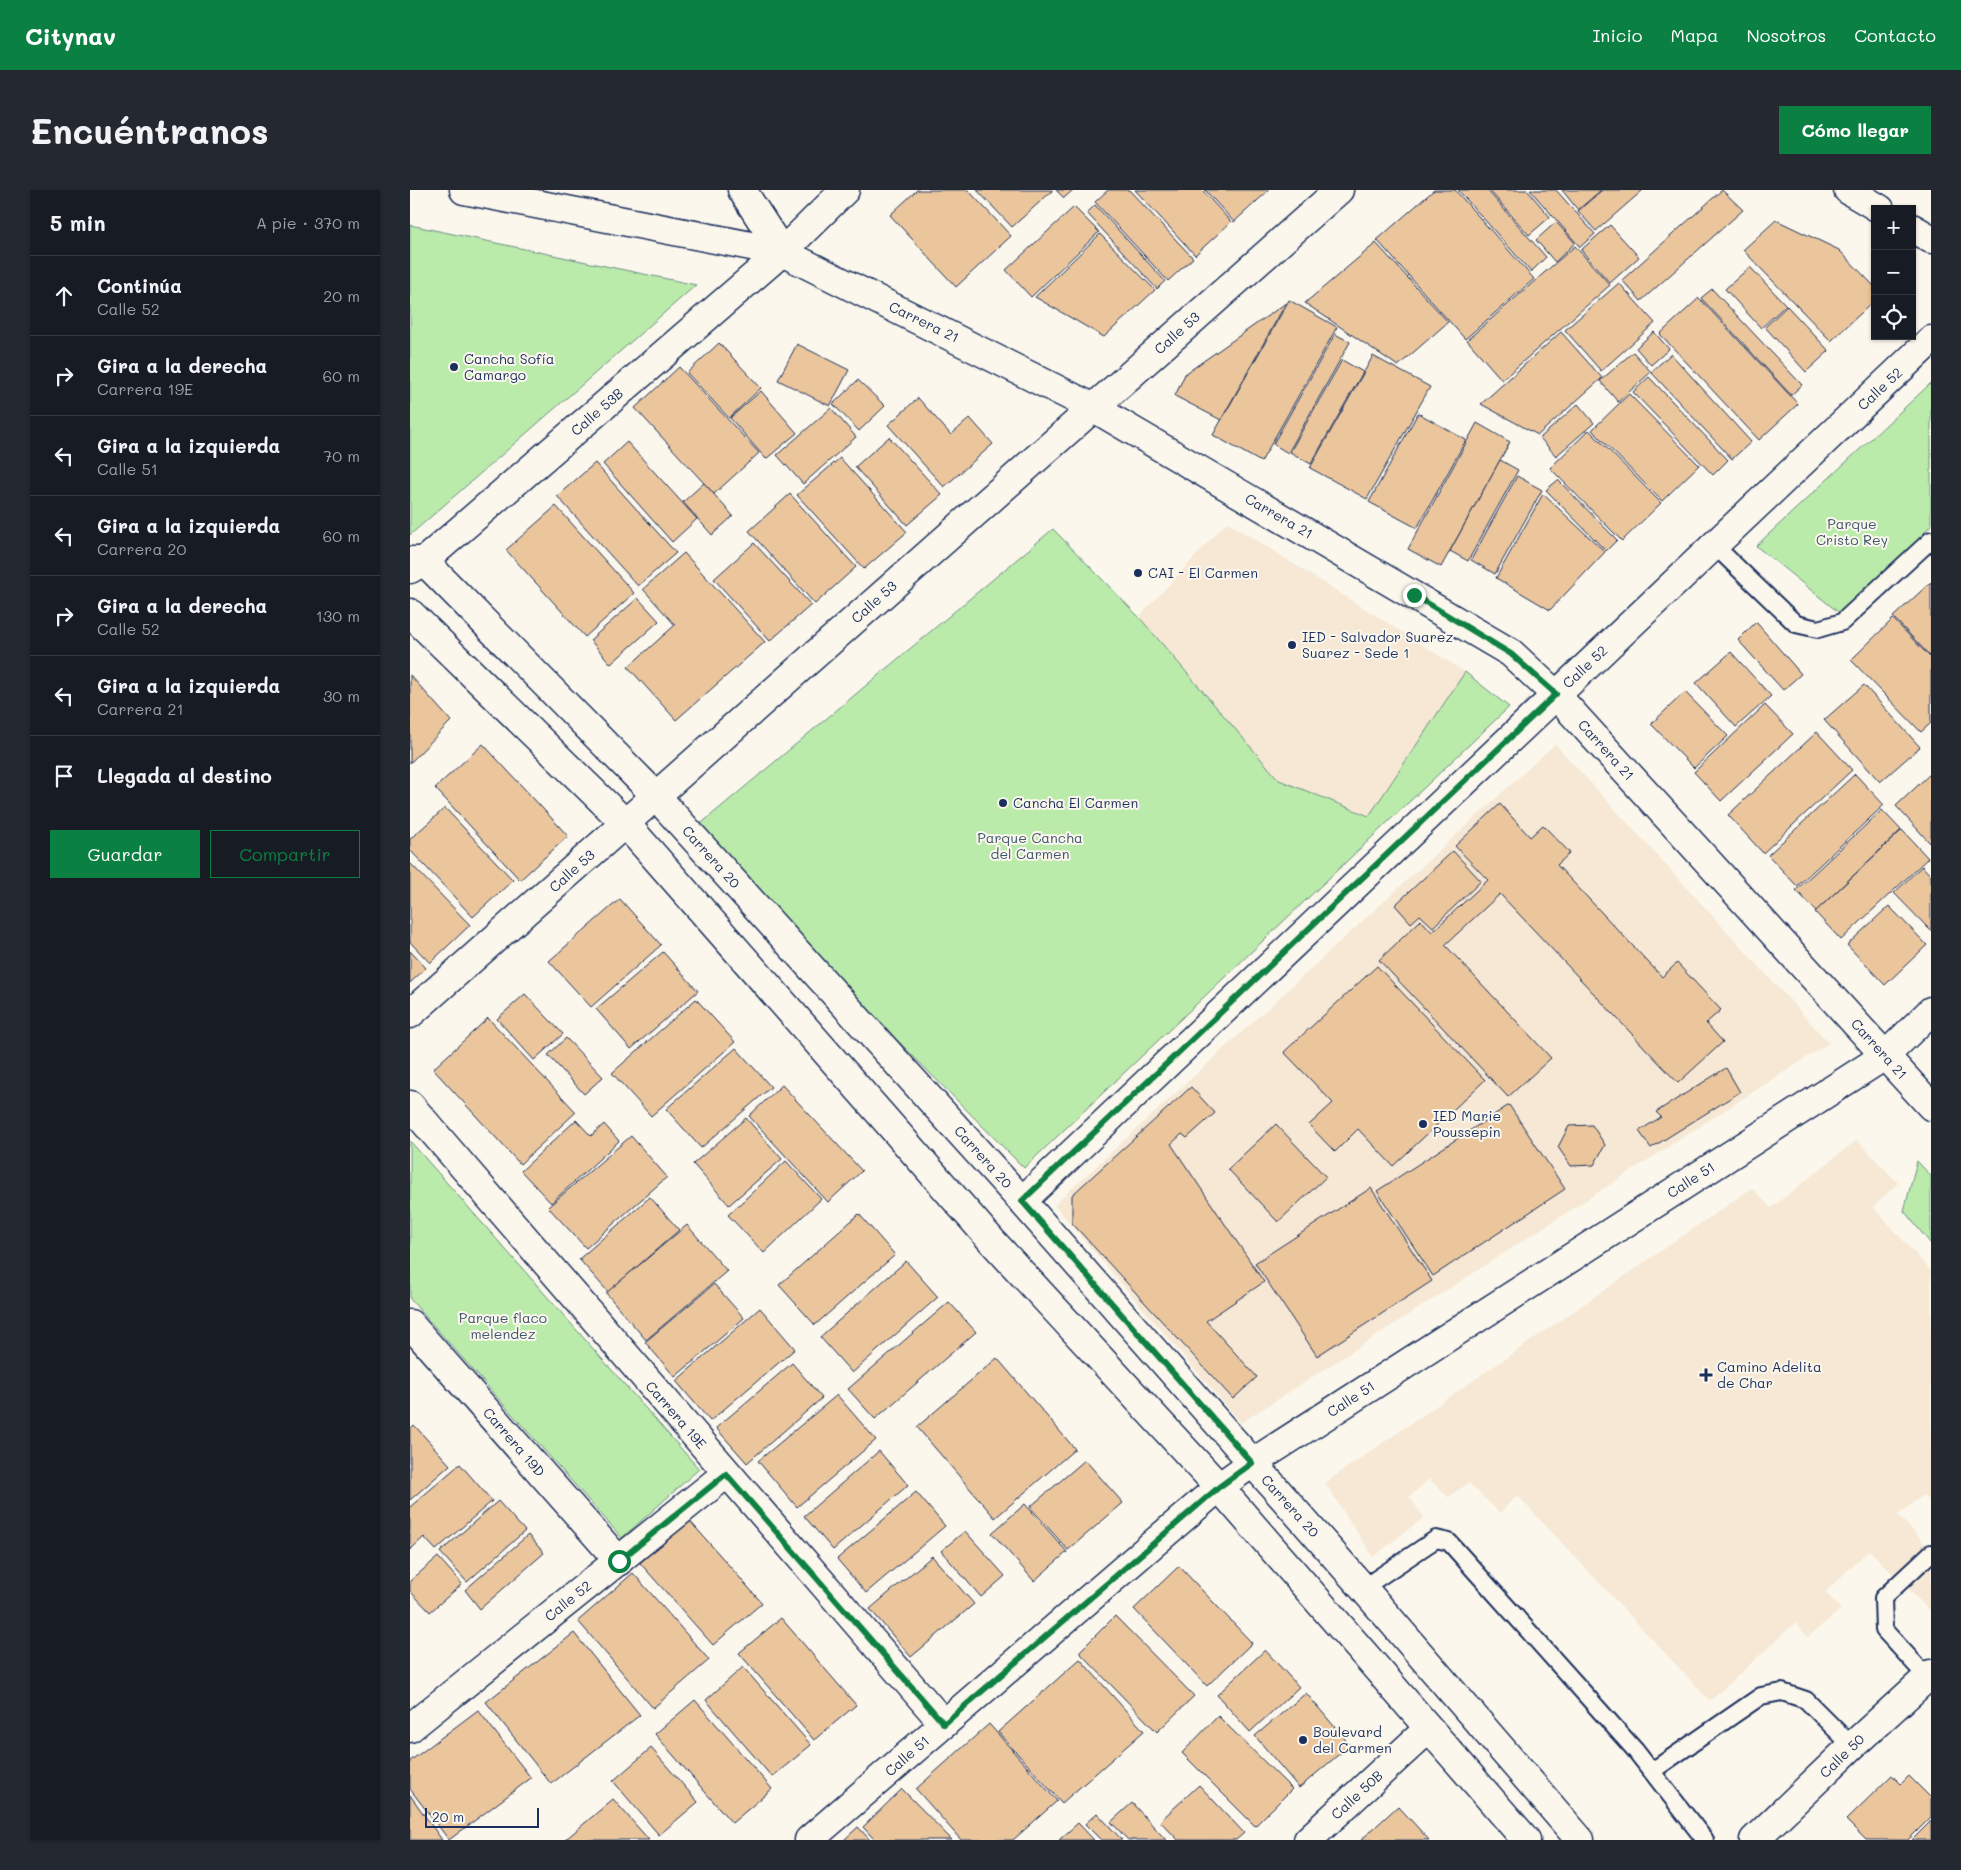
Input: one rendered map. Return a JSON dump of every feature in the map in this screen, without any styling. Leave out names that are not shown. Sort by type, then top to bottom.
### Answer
[{"type":"street","name":"Carrera 21","points":[[464,190],[782,252],[1094,408],[1511,654],[1556,694],[1931,1106]]},
{"type":"street","points":[[742,190],[782,252]]},
{"type":"street","name":"Calle 53B","points":[[415,564],[782,252],[845,190]]},
{"type":"street","name":"Calle 53","points":[[410,1014],[1339,190]]},
{"type":"street","points":[[1848,190],[1873,205]]},
{"type":"street","points":[[1916,230],[1931,239]]},
{"type":"street","name":"Calle 52","points":[[1022,1201],[1931,340]]},
{"type":"street","name":"Carrera 20","points":[[415,564],[656,796],[1022,1201],[1363,1588],[1580,1840]]},
{"type":"street","points":[[410,613],[625,824],[992,1241],[1219,1487],[1526,1840]]},
{"type":"street","name":"Calle 51","points":[[809,1840],[1219,1487],[1252,1463],[1886,1056],[1931,1011]]},
{"type":"street","name":"Carrera 19E","points":[[410,1105],[726,1474],[944,1724]]},
{"type":"street","name":"Carrera 19D","points":[[410,1324],[619,1561]]},
{"type":"street","name":"Calle 52","points":[[410,1728],[726,1474]]},
{"type":"street","name":"Calle 50","points":[[1754,1840],[1852,1746],[1930,1677]]},
{"type":"street","name":"Calle 50B","points":[[1308,1840],[1428,1729]]},
{"type":"lane","points":[[1714,545],[1796,624],[1818,629],[1842,622],[1931,540]]},
{"type":"lane","points":[[1363,1588],[1436,1539],[1449,1542],[1652,1771],[1705,1840]]},
{"type":"lane","points":[[1930,1677],[1884,1630],[1883,1598],[1931,1553]]},
{"type":"lane","points":[[1652,1771],[1761,1696],[1782,1692],[1806,1700],[1852,1746]]},
{"type":"shaded area","name":"IED - Salvador Suarez Suarez - Sede 1","points":[[1227,522],[1465,672],[1370,816],[1279,780],[1139,617]]},
{"type":"shaded area","name":"IED Marie Poussepin","points":[[1555,744],[1829,1043],[1241,1423],[1054,1205]]},
{"type":"shaded area","name":"Camino Adelita de Char","points":[[1857,1140],[1898,1183],[1873,1207],[1931,1271],[1931,1503],[1923,1495],[1898,1515],[1931,1550],[1931,1612],[1869,1550],[1825,1592],[1841,1609],[1808,1637],[1795,1623],[1710,1701],[1517,1495],[1500,1513],[1469,1483],[1448,1497],[1429,1479],[1409,1497],[1424,1517],[1373,1557],[1325,1483],[1752,1188],[1771,1208]]},
{"type":"green space","points":[[410,225],[696,285],[410,535]]},
{"type":"green space","name":"Parque Cristo Rey","points":[[1931,383],[1931,525],[1891,571],[1842,615],[1756,546]]},
{"type":"green space","name":"Parque Cancha del Carmen","points":[[1053,529],[1139,617],[1279,780],[1369,816],[1465,672],[1509,707],[1024,1168],[691,832]]},
{"type":"green space","name":"Parque flaco melendez","points":[[410,1141],[699,1469],[622,1538],[410,1299]]},
{"type":"green space","points":[[1917,1161],[1931,1176],[1931,1244],[1904,1211]]},
{"type":"building","points":[[917,190],[968,190],[1011,236],[956,287],[890,215]]},
{"type":"building","points":[[977,190],[1052,190],[1052,191],[1012,227]]},
{"type":"building","points":[[1056,190],[1073,190],[1064,198]]},
{"type":"building","points":[[1108,190],[1129,190],[1193,258],[1168,281],[1095,202]]},
{"type":"building","points":[[1135,190],[1202,190],[1231,222],[1195,255]]},
{"type":"building","points":[[1205,190],[1269,190],[1234,222]]},
{"type":"building","points":[[1434,190],[1455,190],[1534,279],[1465,339],[1377,240]]},
{"type":"building","points":[[1458,190],[1487,190],[1546,257],[1531,272]]},
{"type":"building","points":[[1489,190],[1527,190],[1550,217],[1529,235]]},
{"type":"building","points":[[1530,190],[1556,190],[1595,234],[1580,247]]},
{"type":"building","points":[[1562,190],[1601,190],[1578,210]]},
{"type":"building","points":[[1602,190],[1643,190],[1596,231],[1578,211]]},
{"type":"building","points":[[1722,190],[1743,210],[1641,301],[1622,280]]},
{"type":"building","points":[[1095,205],[1165,281],[1157,289],[1087,213]]},
{"type":"building","points":[[1074,207],[1099,232],[1031,297],[1006,270]]},
{"type":"building","points":[[1776,220],[1839,250],[1871,283],[1871,304],[1831,341],[1743,250]]},
{"type":"building","points":[[1556,222],[1575,243],[1555,262],[1536,240]]},
{"type":"building","points":[[1610,225],[1639,257],[1610,283],[1581,250]]},
{"type":"building","points":[[1100,234],[1155,290],[1104,337],[1035,297]]},
{"type":"building","points":[[1376,243],[1448,322],[1398,366],[1305,303]]},
{"type":"building","points":[[1575,246],[1610,285],[1502,380],[1467,340]]},
{"type":"building","points":[[1750,267],[1786,305],[1761,328],[1725,289]]},
{"type":"building","points":[[1619,283],[1655,323],[1601,371],[1565,330]]},
{"type":"building","points":[[1712,289],[1802,385],[1791,395],[1701,298]]},
{"type":"building","points":[[1699,298],[1798,404],[1759,440],[1660,334]]},
{"type":"building","points":[[1289,300],[1337,327],[1261,462],[1213,435]]},
{"type":"building","points":[[1286,303],[1221,420],[1175,396],[1185,374]]},
{"type":"building","points":[[1787,306],[1829,351],[1806,372],[1765,327]]},
{"type":"building","points":[[1561,332],[1602,378],[1538,435],[1481,404]]},
{"type":"building","points":[[1654,332],[1669,349],[1651,365],[1636,348]]},
{"type":"building","points":[[1335,334],[1350,342],[1288,453],[1273,444]]},
{"type":"building","points":[[719,343],[761,388],[729,418],[687,373]]},
{"type":"building","points":[[797,344],[849,370],[830,406],[778,380]]},
{"type":"building","points":[[1633,352],[1651,372],[1618,402],[1600,381]]},
{"type":"building","points":[[1671,354],[1751,442],[1732,459],[1651,372]]},
{"type":"building","points":[[1373,356],[1430,387],[1367,499],[1310,468]]},
{"type":"building","points":[[1342,360],[1363,372],[1311,464],[1290,452]]},
{"type":"building","points":[[679,367],[759,453],[714,494],[635,408]]},
{"type":"building","points":[[1649,377],[1728,460],[1713,475],[1633,392]]},
{"type":"building","points":[[858,380],[885,406],[859,431],[833,404]]},
{"type":"building","points":[[761,391],[797,433],[766,459],[730,418]]},
{"type":"building","points":[[1629,394],[1699,465],[1662,501],[1592,430]]},
{"type":"building","points":[[918,398],[951,435],[970,418],[993,444],[944,487],[888,425]]},
{"type":"building","points":[[1578,404],[1594,423],[1556,456],[1540,438]]},
{"type":"building","points":[[831,408],[856,437],[803,484],[777,455]]},
{"type":"building","points":[[1418,413],[1466,440],[1417,528],[1369,502]]},
{"type":"building","points":[[1477,423],[1510,442],[1441,567],[1408,549]]},
{"type":"building","points":[[1589,430],[1661,503],[1622,541],[1550,468]]},
{"type":"building","points":[[889,437],[942,495],[907,525],[855,467]]},
{"type":"building","points":[[627,442],[697,519],[672,542],[603,464]]},
{"type":"building","points":[[840,458],[907,532],[864,569],[797,495]]},
{"type":"building","points":[[1500,460],[1518,470],[1468,561],[1450,551]]},
{"type":"building","points":[[595,463],[676,553],[638,586],[557,496]]},
{"type":"building","points":[[1517,476],[1542,490],[1495,574],[1471,560]]},
{"type":"building","points":[[1558,480],[1617,540],[1606,551],[1546,490]]},
{"type":"building","points":[[704,483],[733,516],[712,535],[683,502]]},
{"type":"building","points":[[790,494],[856,567],[815,604],[749,531]]},
{"type":"building","points":[[1543,494],[1605,552],[1550,610],[1496,578]]},
{"type":"building","points":[[556,506],[634,593],[585,637],[506,550]]},
{"type":"building","points":[[754,543],[811,605],[770,641],[714,579]]},
{"type":"building","points":[[684,553],[765,642],[676,720],[628,667],[675,625],[643,589]]},
{"type":"building","points":[[1931,582],[1931,657],[1893,617]]},
{"type":"building","points":[[638,598],[659,621],[611,664],[590,640]]},
{"type":"building","points":[[1893,619],[1931,658],[1931,723],[1921,732],[1851,660]]},
{"type":"building","points":[[1756,622],[1801,674],[1783,690],[1738,640]]},
{"type":"building","points":[[1731,652],[1771,696],[1736,727],[1696,683]]},
{"type":"building","points":[[410,675],[451,721],[410,763]]},
{"type":"building","points":[[1864,685],[1920,747],[1880,782],[1824,720]]},
{"type":"building","points":[[1685,692],[1728,736],[1694,768],[1651,724]]},
{"type":"building","points":[[1765,705],[1793,734],[1721,801],[1694,772]]},
{"type":"building","points":[[1817,732],[1852,770],[1763,853],[1728,815]]},
{"type":"building","points":[[483,744],[568,836],[520,880],[435,788]]},
{"type":"building","points":[[1931,773],[1931,844],[1896,806]]},
{"type":"building","points":[[1855,774],[1884,805],[1797,886],[1768,855]]},
{"type":"building","points":[[1500,804],[1530,837],[1543,825],[1570,853],[1557,865],[1662,977],[1677,963],[1721,1010],[1706,1023],[1723,1042],[1678,1083],[1500,894],[1445,945],[1551,1058],[1508,1097],[1379,960],[1421,920],[1432,932],[1488,880],[1455,846]]},
{"type":"building","points":[[445,808],[513,880],[473,917],[410,850],[410,839]]},
{"type":"building","points":[[1882,810],[1901,830],[1816,911],[1796,890]]},
{"type":"building","points":[[1902,830],[1928,858],[1841,940],[1815,912]]},
{"type":"building","points":[[1453,851],[1481,881],[1433,927],[1420,915],[1411,923],[1395,905]]},
{"type":"building","points":[[410,863],[470,925],[430,963],[410,942]]},
{"type":"building","points":[[1922,866],[1931,876],[1931,931],[1894,893]]},
{"type":"building","points":[[620,899],[661,945],[591,1007],[549,961]]},
{"type":"building","points":[[1889,906],[1927,945],[1885,985],[1847,945]]},
{"type":"building","points":[[410,951],[426,968],[410,983]]},
{"type":"building","points":[[663,952],[698,991],[631,1049],[596,1009]]},
{"type":"building","points":[[1377,966],[1485,1080],[1393,1166],[1358,1129],[1335,1152],[1309,1125],[1333,1103],[1284,1052]]},
{"type":"building","points":[[525,994],[563,1034],[534,1060],[497,1019]]},
{"type":"building","points":[[696,999],[735,1042],[651,1116],[612,1073]]},
{"type":"building","points":[[488,1018],[576,1112],[520,1164],[433,1069]]},
{"type":"building","points":[[566,1038],[603,1077],[584,1094],[548,1055]]},
{"type":"building","points":[[736,1048],[771,1087],[701,1148],[666,1109]]},
{"type":"building","points":[[1726,1068],[1740,1092],[1651,1148],[1639,1131],[1661,1117],[1656,1112]]},
{"type":"building","points":[[782,1085],[862,1171],[828,1202],[749,1116]]},
{"type":"building","points":[[1191,1087],[1215,1113],[1187,1138],[1182,1134],[1171,1144],[1264,1282],[1206,1321],[1257,1377],[1233,1399],[1072,1223],[1072,1195]]},
{"type":"building","points":[[1509,1105],[1565,1189],[1433,1276],[1377,1191]]},
{"type":"building","points":[[746,1118],[782,1159],[729,1205],[693,1164]]},
{"type":"building","points":[[576,1120],[591,1136],[604,1124],[619,1141],[551,1203],[521,1171]]},
{"type":"building","points":[[1276,1124],[1326,1177],[1278,1222],[1228,1169]]},
{"type":"building","points":[[1592,1125],[1605,1145],[1594,1165],[1571,1166],[1558,1147],[1569,1126]]},
{"type":"building","points":[[631,1136],[667,1177],[586,1248],[548,1207]]},
{"type":"building","points":[[786,1161],[821,1199],[764,1253],[728,1215]]},
{"type":"building","points":[[1371,1188],[1432,1281],[1317,1356],[1255,1263]]},
{"type":"building","points":[[650,1197],[679,1230],[608,1292],[579,1259]]},
{"type":"building","points":[[859,1214],[895,1255],[815,1325],[779,1285]]},
{"type":"building","points":[[687,1225],[727,1271],[646,1340],[606,1293]]},
{"type":"building","points":[[906,1261],[938,1297],[852,1373],[820,1337]]},
{"type":"building","points":[[714,1284],[744,1318],[675,1377],[645,1342]]},
{"type":"building","points":[[949,1302],[976,1332],[875,1419],[848,1389]]},
{"type":"building","points":[[760,1308],[795,1349],[710,1421],[676,1381]]},
{"type":"building","points":[[997,1358],[1075,1449],[995,1518],[917,1427]]},
{"type":"building","points":[[792,1363],[822,1398],[747,1463],[716,1428]]},
{"type":"building","points":[[837,1395],[876,1440],[797,1507],[758,1461]]},
{"type":"building","points":[[414,1425],[450,1465],[410,1500],[410,1429]]},
{"type":"building","points":[[879,1451],[908,1485],[833,1550],[804,1516]]},
{"type":"building","points":[[1085,1460],[1123,1503],[1068,1550],[1030,1507]]},
{"type":"building","points":[[460,1464],[492,1501],[436,1550],[424,1537],[410,1550],[410,1507]]},
{"type":"building","points":[[916,1492],[945,1526],[866,1593],[837,1559]]},
{"type":"building","points":[[498,1501],[525,1531],[467,1582],[440,1552]]},
{"type":"building","points":[[1025,1504],[1067,1552],[1034,1581],[992,1533]]},
{"type":"building","points":[[689,1520],[762,1603],[713,1645],[640,1563]]},
{"type":"building","points":[[965,1531],[1005,1576],[981,1597],[941,1551]]},
{"type":"building","points":[[528,1535],[544,1553],[480,1609],[465,1590]]},
{"type":"building","points":[[932,1556],[974,1604],[911,1657],[870,1609]]},
{"type":"building","points":[[438,1557],[462,1584],[430,1612],[410,1591],[410,1581]]},
{"type":"building","points":[[1179,1566],[1252,1643],[1207,1686],[1134,1609]]},
{"type":"building","points":[[633,1573],[709,1660],[653,1708],[578,1621]]},
{"type":"building","points":[[1115,1616],[1194,1696],[1157,1732],[1079,1652]]},
{"type":"building","points":[[781,1618],[856,1705],[814,1740],[739,1653]]},
{"type":"building","points":[[574,1633],[640,1715],[551,1784],[486,1702]]},
{"type":"building","points":[[1265,1650],[1299,1687],[1250,1732],[1217,1695]]},
{"type":"building","points":[[1080,1659],[1144,1731],[1062,1803],[998,1732]]},
{"type":"building","points":[[743,1667],[811,1745],[772,1777],[706,1700]]},
{"type":"building","name":"Boulevard del Carmen","points":[[1306,1693],[1350,1745],[1299,1788],[1255,1736]]},
{"type":"building","points":[[695,1700],[772,1789],[732,1823],[655,1734]]},
{"type":"building","points":[[478,1710],[531,1778],[449,1840],[410,1789],[410,1761]]},
{"type":"building","points":[[1218,1716],[1292,1789],[1255,1826],[1182,1753]]},
{"type":"building","points":[[989,1724],[1057,1801],[1013,1840],[961,1840],[916,1789]]},
{"type":"building","points":[[651,1748],[698,1802],[659,1835],[613,1781]]},
{"type":"building","points":[[1892,1775],[1901,1784],[1909,1776],[1931,1798],[1931,1817],[1908,1840],[1866,1840],[1846,1820]]},
{"type":"building","points":[[1199,1785],[1244,1833],[1236,1840],[1178,1840],[1160,1821]]},
{"type":"building","points":[[902,1789],[952,1840],[875,1840],[863,1827]]},
{"type":"building","points":[[410,1795],[442,1840],[410,1840]]},
{"type":"building","points":[[613,1799],[649,1840],[565,1840]]},
{"type":"building","points":[[1132,1803],[1166,1840],[1128,1840],[1111,1822]]},
{"type":"building","points":[[1398,1806],[1429,1840],[1361,1840]]},
{"type":"building","points":[[1097,1813],[1122,1840],[1101,1840],[1085,1824]]},
{"type":"building","points":[[1931,1821],[1931,1840],[1912,1840]]},
{"type":"building","points":[[1078,1823],[1094,1840],[1059,1840]]},
{"type":"building","points":[[858,1827],[870,1840],[844,1840]]},
{"type":"place","name":"Cancha Sofía Camargo","points":[[454,367]]},
{"type":"place","name":"CAI - El Carmen","points":[[1138,573]]},
{"type":"place","name":"IED - Salvador Suarez Suarez - Sede 1","points":[[1292,645]]},
{"type":"place","name":"Cancha El Carmen","points":[[1003,803]]},
{"type":"place","name":"IED Marie Poussepin","points":[[1423,1124]]},
{"type":"place","name":"Camino Adelita de Char","points":[[1706,1375]]},
{"type":"place","name":"Boulevard del Carmen","points":[[1303,1740]]},
{"type":"route","points":[[619,1561],[726,1474],[944,1724],[1219,1487],[1252,1463],[1022,1201],[1556,694],[1511,654],[1414,595]]}]
